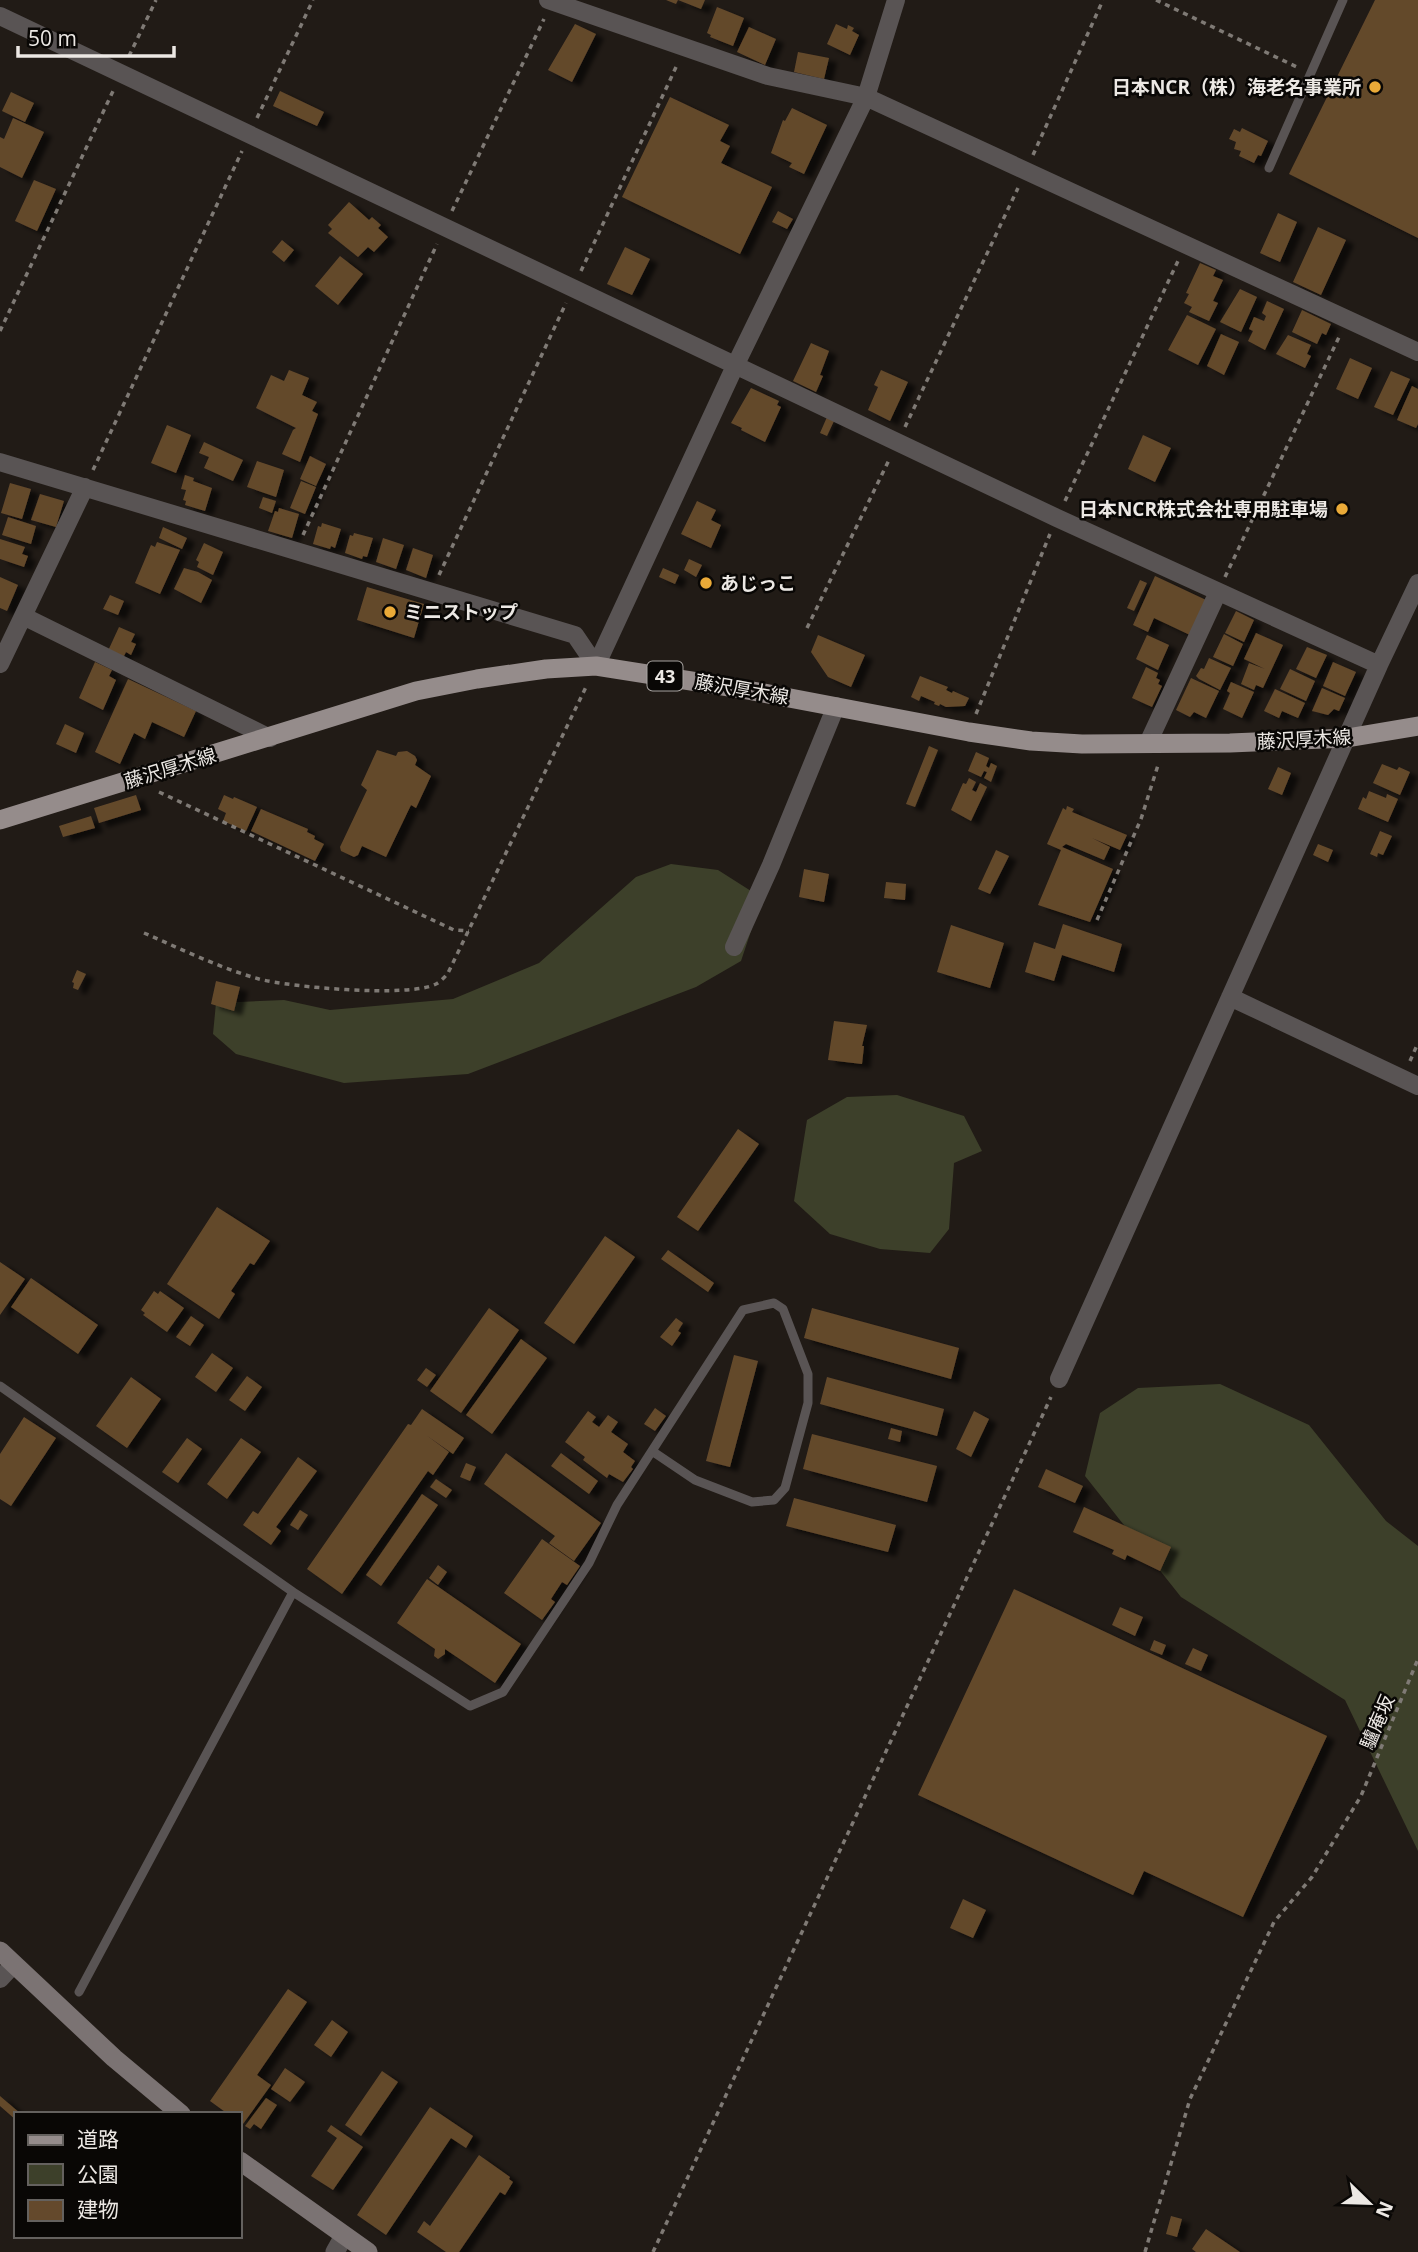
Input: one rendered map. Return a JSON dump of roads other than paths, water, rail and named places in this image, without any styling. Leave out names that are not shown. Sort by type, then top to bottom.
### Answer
[{"type":"main road","name":"藤沢厚木線","points":[[0,820],[416,691],[546,669],[596,666],[836,706],[969,732],[1056,742],[1230,743],[1347,738],[1418,726]]},
{"type":"main road","points":[[5,1965],[179,2112]]},
{"type":"main road","points":[[242,2163],[340,2244],[368,2252]]},
{"type":"street","points":[[551,0],[768,76],[866,97],[1418,352]]},
{"type":"street","points":[[596,666],[736,366],[866,97],[896,0]]},
{"type":"street","points":[[0,16],[1057,518],[1379,665]]},
{"type":"street","points":[[0,462],[575,635],[596,666]]},
{"type":"street","points":[[0,664],[85,487]]},
{"type":"street","points":[[1059,1379],[1418,583]]},
{"type":"street","points":[[1156,743],[1218,592]]},
{"type":"street","points":[[23,616],[270,738]]},
{"type":"street","points":[[734,947],[771,865],[836,706]]},
{"type":"street","points":[[1230,997],[1418,1086]]},
{"type":"lane","points":[[1269,168],[1343,0]]},
{"type":"lane","points":[[0,1386],[293,1592],[470,1706],[503,1692],[589,1563],[617,1505],[743,1310],[774,1303],[783,1310],[808,1374],[808,1403],[785,1488],[774,1500],[752,1502],[695,1480],[652,1451]]},
{"type":"lane","points":[[79,1992],[293,1592]]},
{"type":"place","name":"日本NCR（株）海老名事業所","points":[[1375,87]]},
{"type":"place","name":"日本NCR株式会社専用駐車場","points":[[1342,509]]},
{"type":"place","name":"あじっこ","points":[[706,583]]},
{"type":"place","name":"ミニストップ","points":[[390,612]]}]
